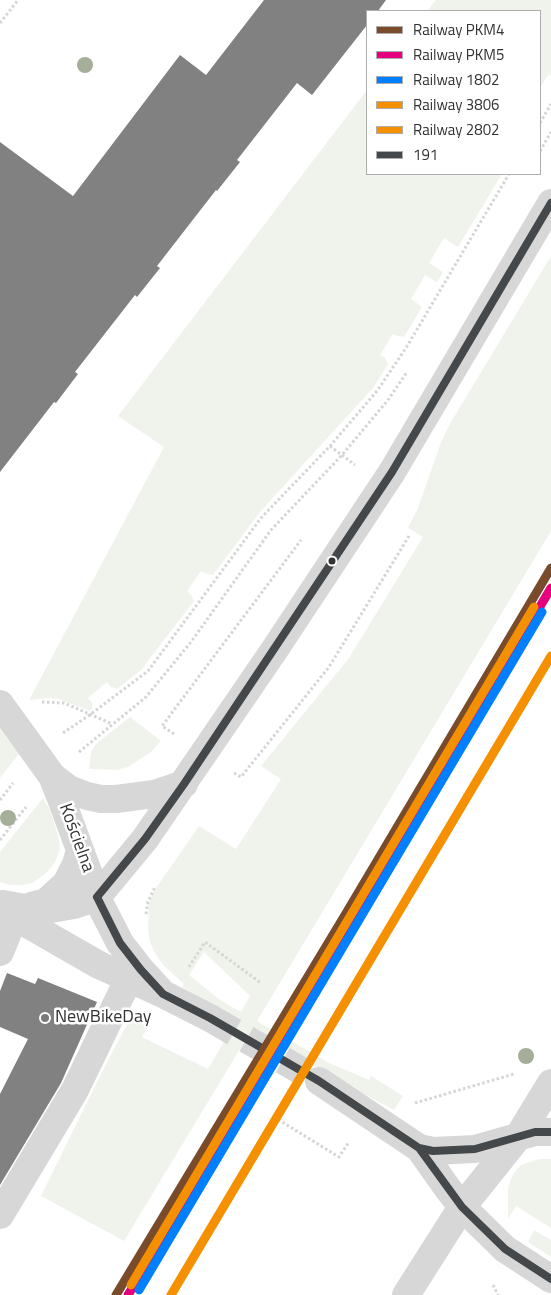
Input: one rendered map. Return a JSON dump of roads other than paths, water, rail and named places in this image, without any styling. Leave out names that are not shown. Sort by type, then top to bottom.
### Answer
[{"type":"street","points":[[4,909],[51,909],[74,905],[98,897],[145,839],[184,784],[392,472],[551,203]]},
{"type":"street","name":"Kościelna","points":[[0,704],[52,776],[98,897],[120,943],[141,970],[164,994]]},
{"type":"street","points":[[52,776],[69,789],[87,796],[116,799],[154,794],[184,784]]},
{"type":"street","points":[[4,909],[46,902],[66,884],[76,864],[80,850]]},
{"type":"street","points":[[98,897],[96,918],[98,965]]},
{"type":"street","points":[[0,952],[4,909]]},
{"type":"street","points":[[4,909],[98,965],[164,994],[210,1018]]},
{"type":"street","points":[[0,1215],[75,1090],[129,978]]},
{"type":"street","points":[[319,1081],[420,1148],[433,1151],[475,1149],[535,1132],[551,1132]]},
{"type":"street","points":[[406,1295],[462,1206],[518,1136],[551,1083]]},
{"type":"street","points":[[420,1148],[448,1190],[462,1206],[505,1249],[551,1279]]},
{"type":"tunnel","points":[[210,1018],[319,1081]]},
{"type":"rail line","name":"PKM4","points":[[116,1295],[551,568]]},
{"type":"rail line","name":"PKM5","points":[[128,1295],[551,588]]},
{"type":"rail line","name":"2802","points":[[131,1285],[534,607]]},
{"type":"rail line","name":"1802","points":[[139,1290],[542,612]]},
{"type":"rail line","name":"3806","points":[[171,1295],[551,656]]},
{"type":"place","name":"NewBikeDay","points":[[45,1018]]}]
